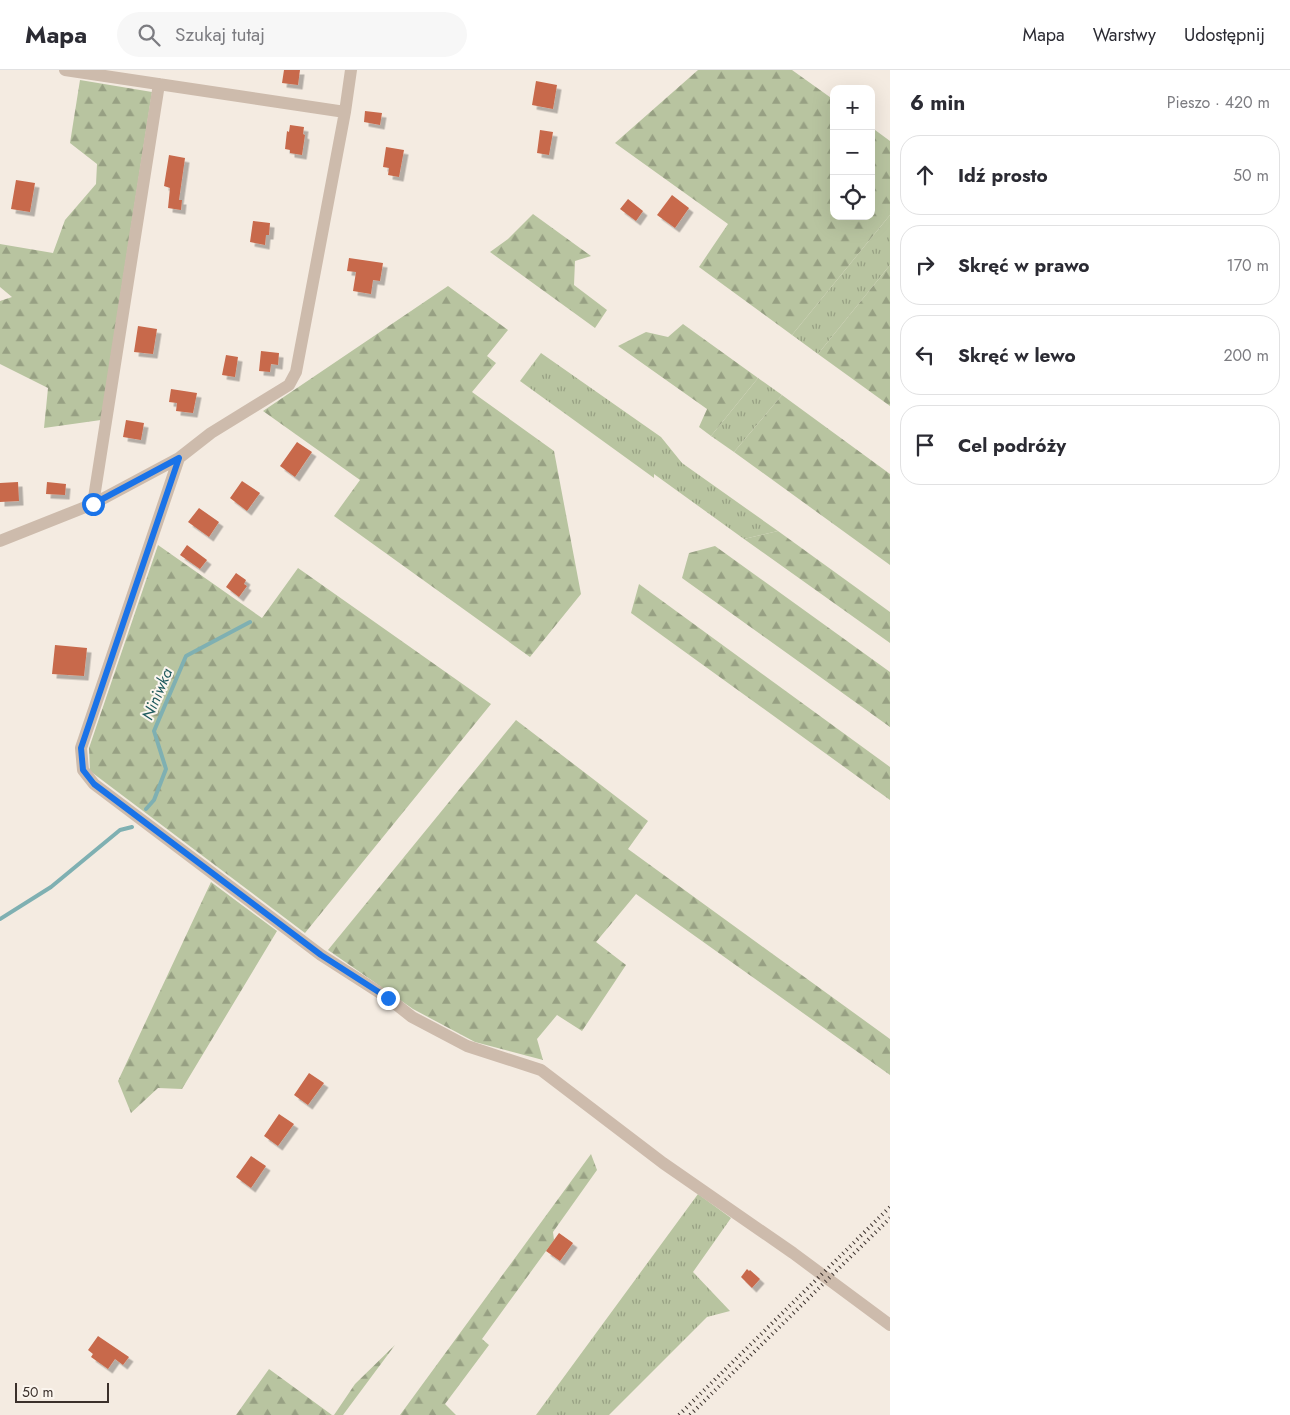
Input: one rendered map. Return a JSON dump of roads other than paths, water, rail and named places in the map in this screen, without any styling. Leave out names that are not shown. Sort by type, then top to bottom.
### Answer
[{"type":"street","points":[[65,70],[345,112]]},
{"type":"street","points":[[0,541],[93,504],[179,458],[211,434],[289,385],[296,372],[345,112],[351,70]]},
{"type":"street","points":[[93,504],[159,84]]},
{"type":"street","points":[[179,458],[81,748],[83,770],[94,784],[321,955],[388,998],[412,1017],[467,1046],[541,1070],[664,1163],[793,1253],[890,1325]]},
{"type":"waterway","name":"Niniwka","points":[[146,809],[154,800],[166,769],[154,731],[186,656],[250,622]]},
{"type":"waterway","name":"Niniwka","points":[[0,919],[51,887],[120,830],[132,827]]},
{"type":"railway","points":[[679,1415],[890,1207]]},
{"type":"railway","points":[[690,1415],[890,1218]]}]
